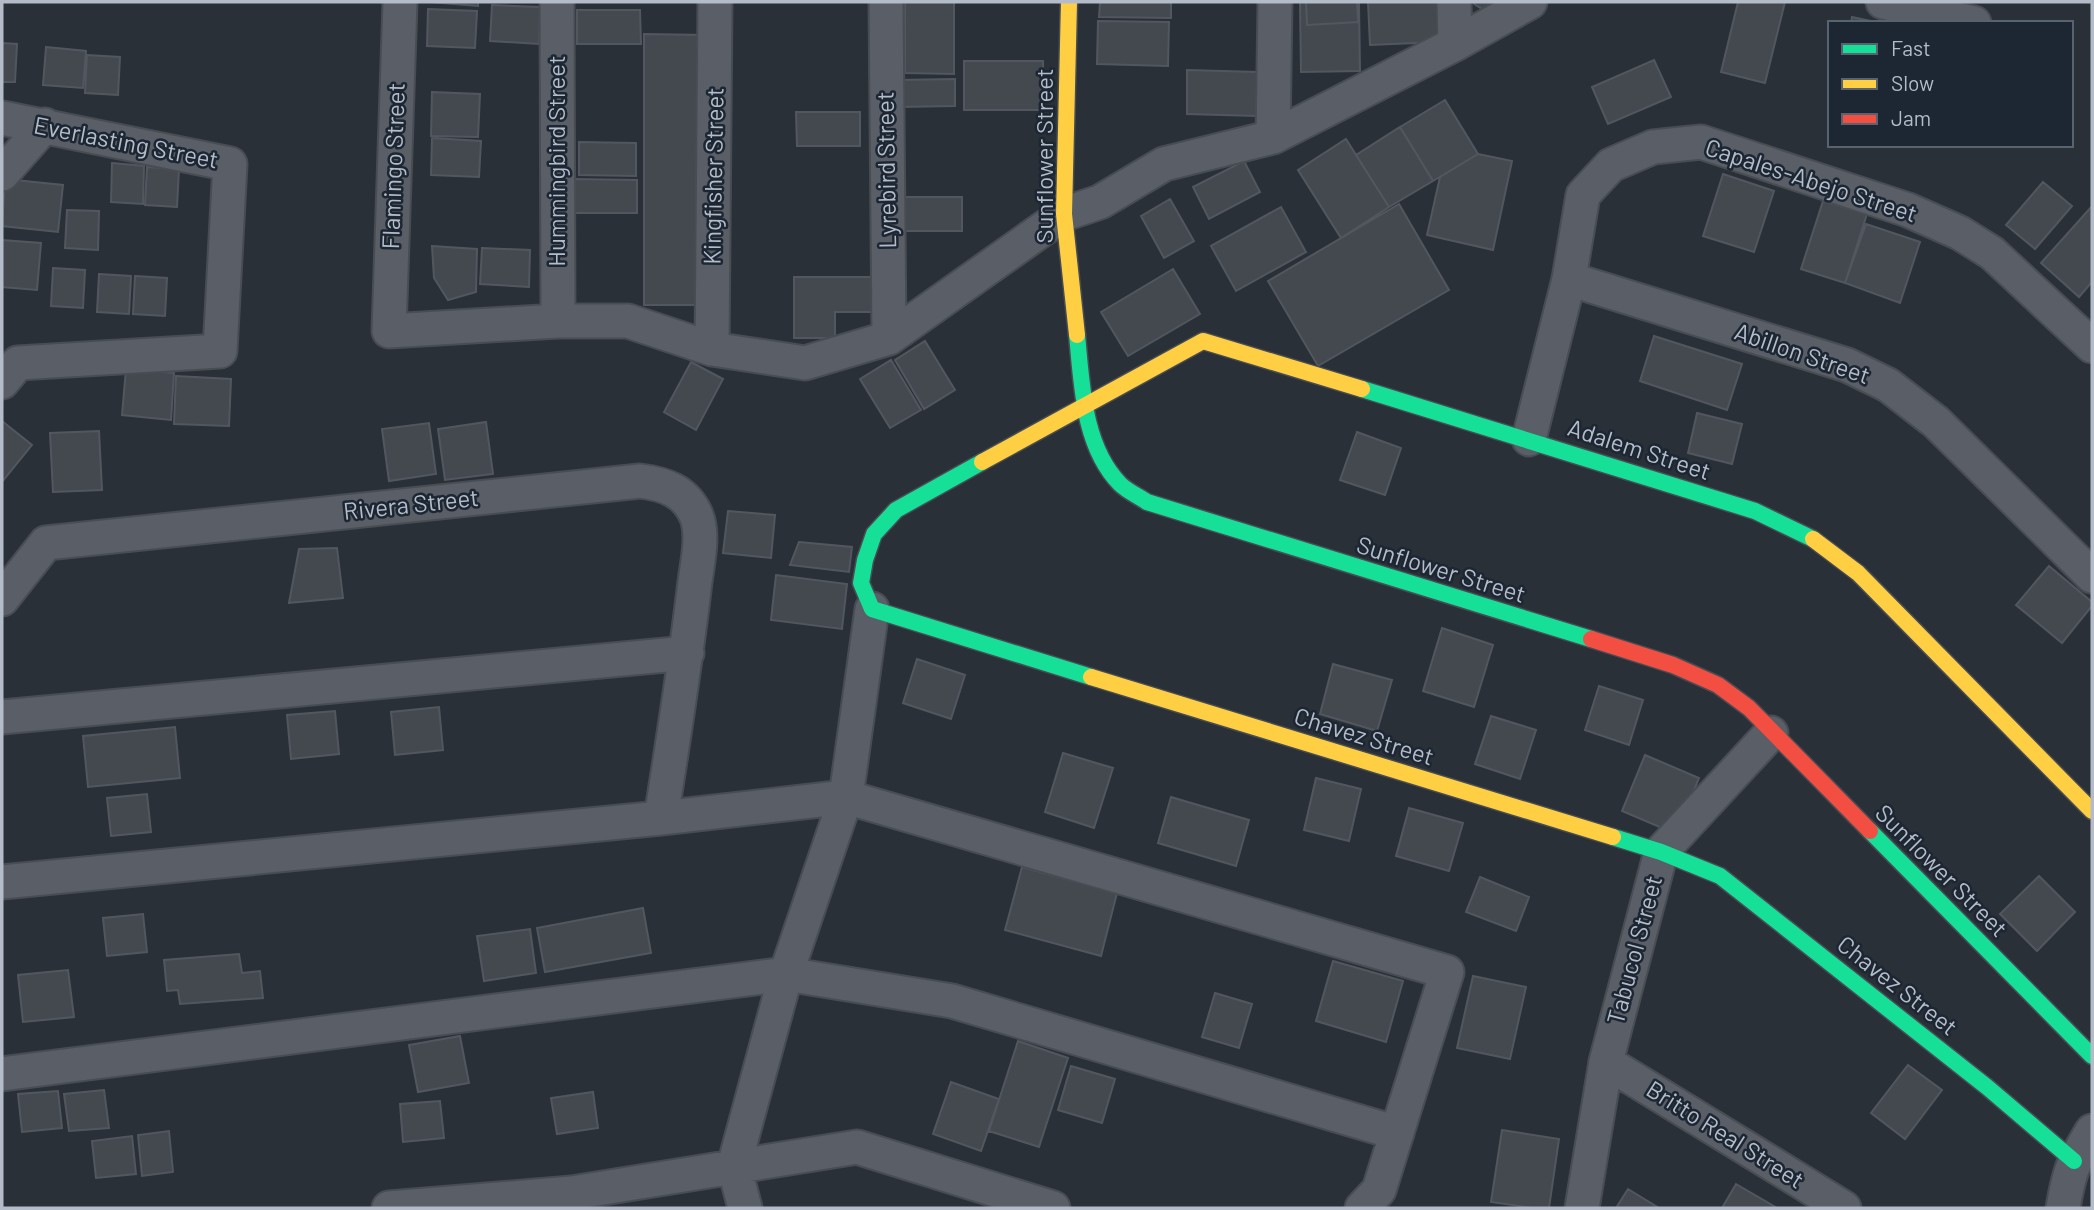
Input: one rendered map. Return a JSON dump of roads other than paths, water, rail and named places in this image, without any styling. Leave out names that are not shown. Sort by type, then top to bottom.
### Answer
[{"type":"street","name":"Flamingo Street","points":[[400,2],[389,331],[558,321]]},
{"type":"street","name":"Hummingbird Street","points":[[557,2],[558,321]]},
{"type":"street","name":"Kingfisher Street","points":[[712,349],[715,2]]},
{"type":"street","name":"Lyrebird Street","points":[[886,2],[889,338]]},
{"type":"street","name":"Sunflower Street","points":[[1069,2],[1064,214],[1084,404],[1101,459],[1121,485],[1147,502],[1673,665],[1718,685],[1749,708],[2092,1056]]},
{"type":"street","points":[[1273,137],[1275,2]]},
{"type":"street","points":[[1454,2],[1455,44]]},
{"type":"street","points":[[558,321],[628,321],[712,349],[805,363],[889,338],[1064,214],[1100,201],[1164,164],[1273,137],[1455,44],[1530,2]]},
{"type":"street","points":[[1883,2],[1956,13]]},
{"type":"street","name":"Everlasting Street","points":[[2,118],[230,164],[220,351],[18,363],[2,382]]},
{"type":"street","points":[[2,174],[45,125]]},
{"type":"street","name":"Capales-Abejo Street","points":[[1529,439],[1569,279],[1583,195],[1611,165],[1653,147],[1701,142],[1908,210],[1960,233],[1993,253],[2092,345]]},
{"type":"street","name":"Abillon Street","points":[[1569,279],[1847,365],[1888,385],[1936,422],[2092,576]]},
{"type":"street","name":"Adalem Street","points":[[1084,404],[1203,341],[1529,439],[1755,511],[1814,539],[1858,573],[2092,811]]},
{"type":"street","points":[[745,1208],[734,1166],[786,974],[846,797],[872,608],[861,583],[874,534],[896,510],[1084,404]]},
{"type":"street","name":"Rivera Street","points":[[2,598],[46,543],[640,481],[664,484],[684,497],[697,517],[699,541],[687,653],[661,818]]},
{"type":"street","name":"Chavez Street","points":[[872,608],[1661,852],[1720,876],[1987,1087],[2074,1161]]},
{"type":"street","points":[[2,717],[687,653]]},
{"type":"street","name":"Tabucol Street","points":[[1583,1208],[1606,1062],[1661,852],[1772,733]]},
{"type":"street","points":[[2,882],[661,818],[846,797],[1447,972],[1379,1190],[1362,1208]]},
{"type":"street","points":[[2,1074],[786,974],[952,1001],[1397,1133]]},
{"type":"street","name":"Britto Real Street","points":[[1606,1062],[1844,1208]]},
{"type":"street","points":[[2063,1208],[2074,1161],[2092,1131]]},
{"type":"street","points":[[399,1208],[573,1201],[734,1166],[857,1147],[1053,1208]]}]
